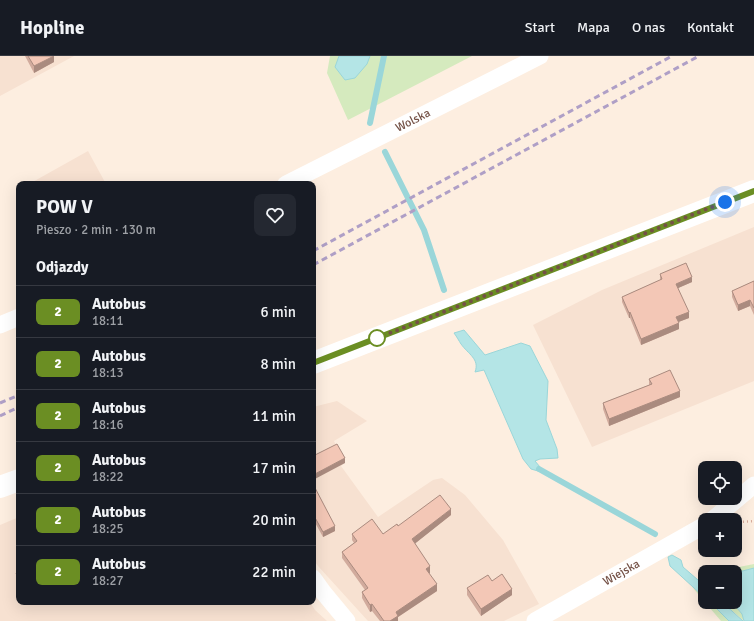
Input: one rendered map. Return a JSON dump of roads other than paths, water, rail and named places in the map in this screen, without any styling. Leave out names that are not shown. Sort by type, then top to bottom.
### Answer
[{"type":"main road","points":[[316,362],[754,191]]},
{"type":"main road","points":[[0,487],[16,481]]},
{"type":"street","name":"Wolska","points":[[292,181],[540,56]]},
{"type":"street","points":[[0,325],[16,318]]},
{"type":"street","points":[[720,513],[754,485]]},
{"type":"street","name":"Wiejska","points":[[537,620],[698,528]]},
{"type":"street","points":[[316,583],[322,592],[347,621]]},
{"type":"water","points":[[339,56],[370,56],[367,64],[355,78],[345,80],[335,67]]},
{"type":"water","points":[[464,330],[485,355],[521,343],[530,346],[548,381],[546,420],[557,449],[558,458],[540,459],[535,461],[545,473],[531,469],[523,459],[484,370],[475,372],[475,360],[461,344],[454,333]]},
{"type":"water","points":[[672,555],[681,560],[683,567],[698,580],[698,592],[670,566],[668,557]]},
{"type":"water","points":[[754,568],[754,621],[744,621],[742,614],[738,609],[742,609],[742,571]]},
{"type":"water","points":[[717,609],[730,609],[743,621],[729,621]]},
{"type":"waterway","points":[[370,123],[384,56]]},
{"type":"waterway","points":[[385,152],[424,230],[444,290]]},
{"type":"waterway","points":[[539,469],[655,534]]},
{"type":"railway","points":[[316,249],[672,56]]},
{"type":"railway","points":[[316,263],[699,56]]},
{"type":"railway","points":[[0,403],[16,396]]},
{"type":"railway","points":[[0,416],[16,408]]}]
